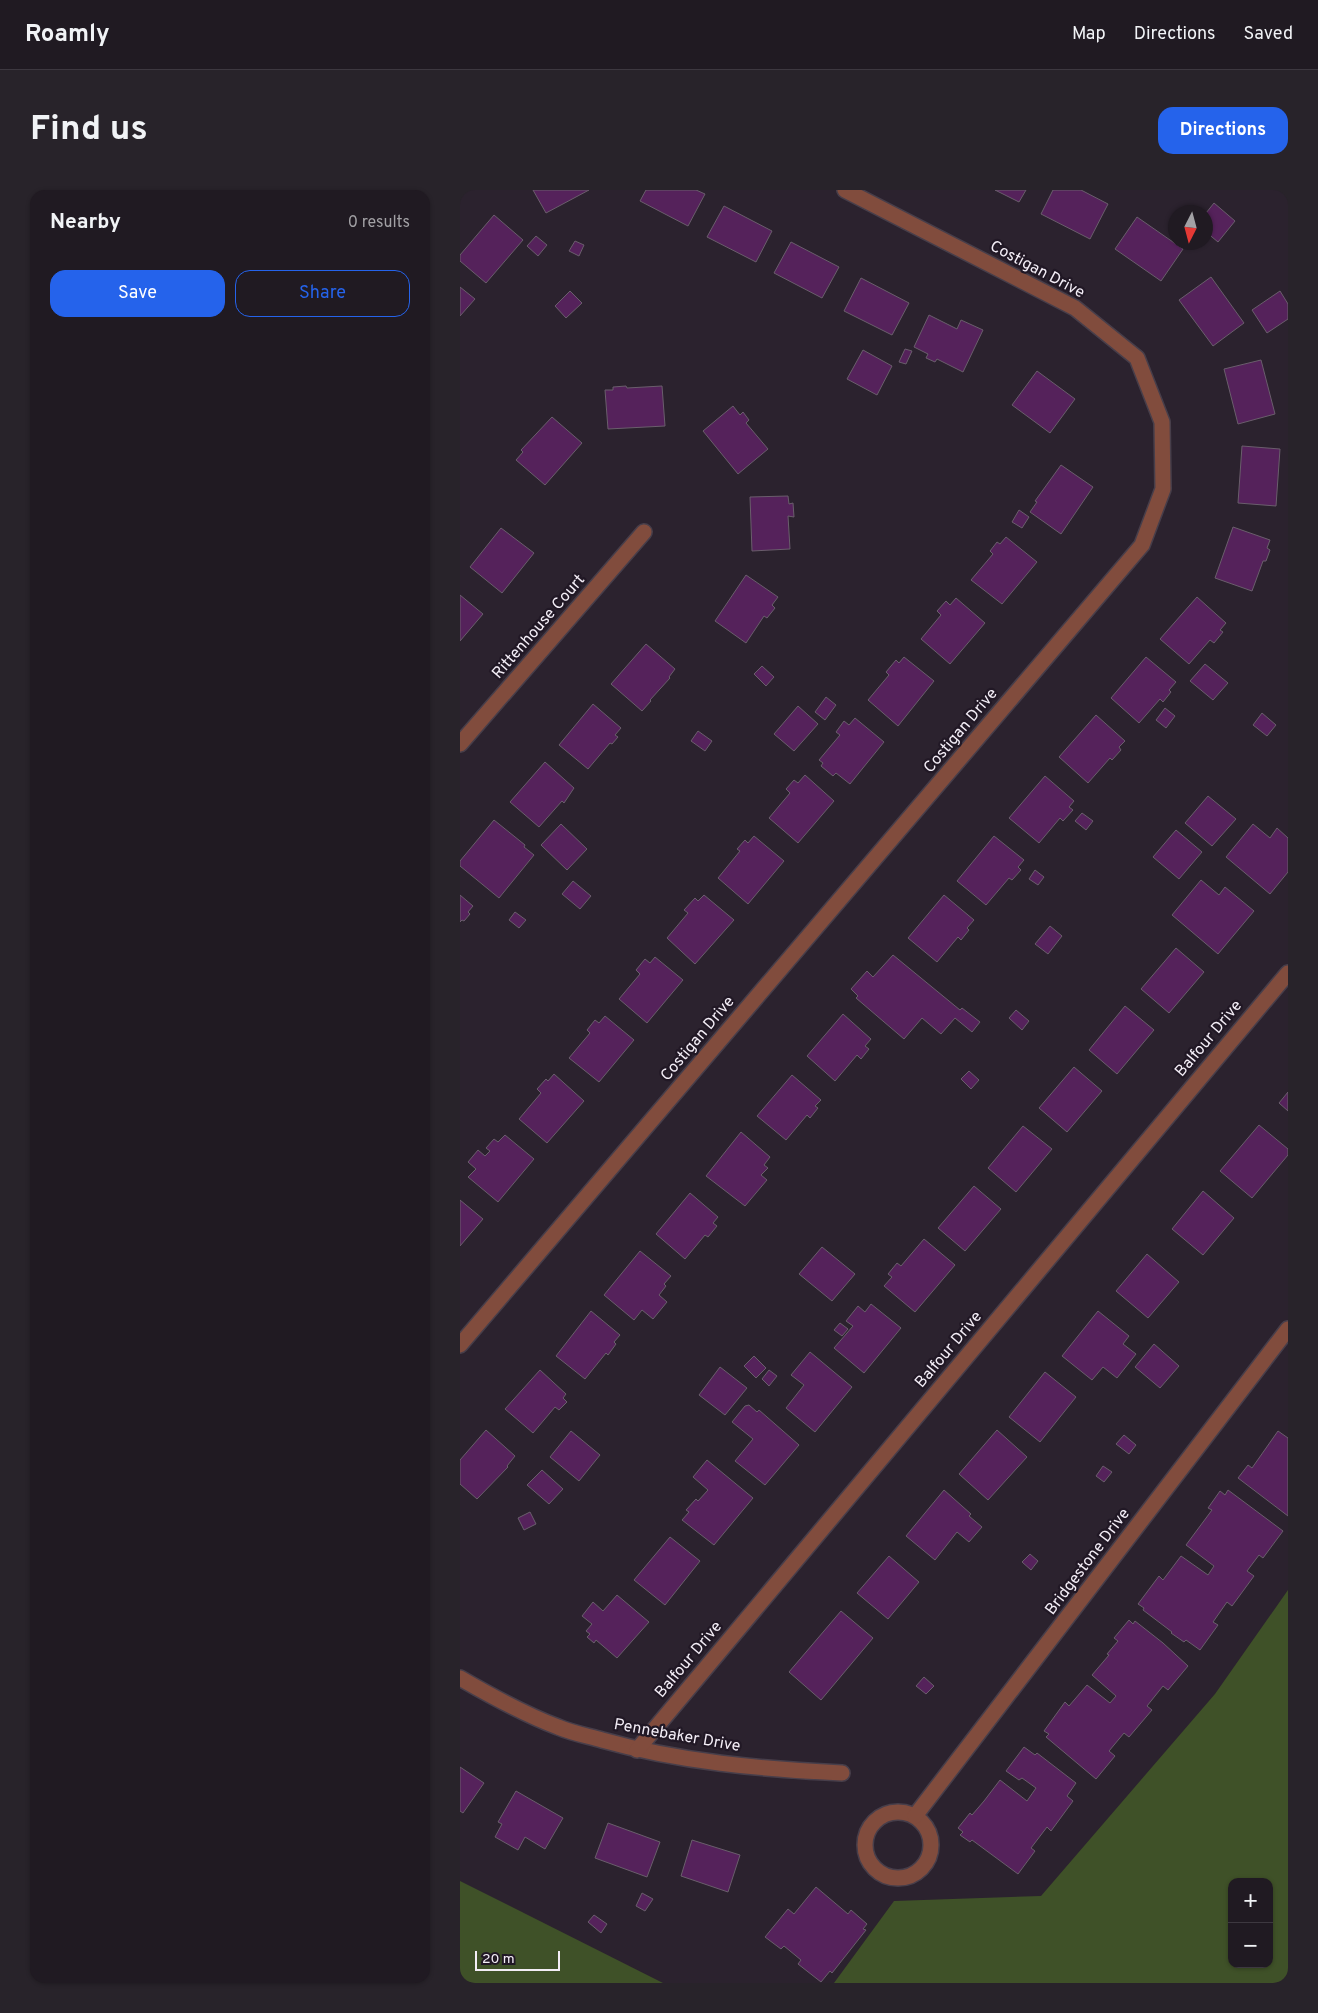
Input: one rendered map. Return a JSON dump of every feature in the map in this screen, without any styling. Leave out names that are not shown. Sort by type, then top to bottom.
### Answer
[{"type":"street","name":"Costigan Drive","points":[[460,1345],[1142,545],[1162,489],[1162,422],[1137,358],[1075,308],[845,190]]},
{"type":"street","name":"Rittenhouse Court","points":[[460,744],[644,532]]},
{"type":"street","name":"Balfour Drive","points":[[637,1750],[1288,973]]},
{"type":"street","name":"Bridgestone Drive","points":[[915,1816],[1288,1329]]},
{"type":"street","name":"Pennebaker Drive","points":[[460,1678],[492,1697],[559,1728],[637,1750],[711,1762],[790,1771],[842,1773]]},
{"type":"street","points":[[893,1812],[904,1812],[915,1816],[929,1832],[930,1854],[926,1863],[919,1872],[909,1877],[898,1879],[878,1872],[870,1864],[865,1854],[864,1843],[870,1827],[882,1815],[893,1812]]},
{"type":"green space","points":[[1288,1590],[1288,1983],[834,1983],[894,1901],[1041,1896],[1215,1694]]},
{"type":"green space","points":[[460,1881],[663,1983],[460,1983]]},
{"type":"building","points":[[533,190],[589,190],[546,213]]},
{"type":"building","points":[[646,190],[696,190],[705,194],[688,226],[640,201]]},
{"type":"building","points":[[995,190],[1026,190],[1019,202]]},
{"type":"building","points":[[1053,190],[1081,190],[1108,204],[1090,239],[1041,214]]},
{"type":"building","points":[[1214,203],[1235,221],[1218,242],[1213,238],[1212,205]]},
{"type":"building","points":[[724,206],[772,231],[756,262],[707,237]]},
{"type":"building","points":[[494,215],[523,240],[486,283],[460,261],[460,255]]},
{"type":"building","points":[[1137,217],[1168,239],[1168,250],[1182,250],[1161,281],[1115,249]]},
{"type":"building","points":[[536,236],[547,245],[538,256],[527,246]]},
{"type":"building","points":[[575,241],[584,245],[579,256],[569,251]]},
{"type":"building","points":[[791,242],[839,267],[822,298],[774,273]]},
{"type":"building","points":[[1211,277],[1244,323],[1213,346],[1179,300]]},
{"type":"building","points":[[861,278],[909,303],[892,335],[844,311]]},
{"type":"building","points":[[460,287],[475,299],[460,316]]},
{"type":"building","points":[[570,291],[582,303],[566,318],[555,306]]},
{"type":"building","points":[[1280,291],[1288,304],[1288,319],[1267,333],[1252,310]]},
{"type":"building","points":[[929,315],[957,329],[961,320],[983,330],[963,372],[937,359],[935,362],[926,358],[928,354],[914,347]]},
{"type":"building","points":[[905,349],[912,351],[906,364],[899,362]]},
{"type":"building","points":[[863,350],[892,366],[877,395],[847,379]]},
{"type":"building","points":[[1261,360],[1275,414],[1238,424],[1224,369]]},
{"type":"building","points":[[1037,371],[1075,399],[1050,433],[1012,405]]},
{"type":"building","points":[[626,386],[627,388],[662,386],[665,426],[608,429],[605,390]]},
{"type":"building","points":[[733,406],[740,415],[743,412],[749,420],[746,423],[768,449],[738,474],[703,431]]},
{"type":"building","points":[[552,417],[582,443],[545,485],[516,460],[523,452],[521,450]]},
{"type":"building","points":[[1242,446],[1280,449],[1276,506],[1238,503]]},
{"type":"building","points":[[1061,465],[1093,487],[1061,534],[1030,512],[1037,502],[1035,501]]},
{"type":"building","points":[[788,496],[789,504],[793,503],[794,517],[788,516],[790,549],[752,551],[750,497]]},
{"type":"building","points":[[1019,510],[1029,517],[1022,528],[1012,522]]},
{"type":"building","points":[[1233,527],[1270,540],[1267,548],[1270,550],[1266,561],[1263,561],[1252,591],[1215,578]]},
{"type":"building","points":[[501,528],[534,553],[502,593],[470,567]]},
{"type":"building","points":[[1006,537],[1037,562],[1002,604],[971,580],[993,554],[990,551],[997,542],[1000,544]]},
{"type":"building","points":[[746,575],[778,597],[772,605],[775,608],[767,618],[764,616],[746,643],[715,621]]},
{"type":"building","points":[[460,595],[483,614],[460,641]]},
{"type":"building","points":[[1197,597],[1226,623],[1220,630],[1223,632],[1214,643],[1210,640],[1189,664],[1160,639]]},
{"type":"building","points":[[956,598],[985,623],[950,664],[921,639],[941,615],[937,611],[946,601],[950,605]]},
{"type":"building","points":[[646,644],[675,669],[670,678],[642,711],[611,684]]},
{"type":"building","points":[[904,657],[934,681],[898,726],[868,700],[889,675],[886,672],[896,660],[899,663]]},
{"type":"building","points":[[1146,657],[1176,682],[1169,690],[1171,692],[1163,702],[1160,699],[1139,723],[1111,698]]},
{"type":"building","points":[[1205,664],[1228,683],[1213,700],[1190,681]]},
{"type":"building","points":[[762,666],[774,677],[766,686],[754,674]]},
{"type":"building","points":[[826,697],[836,705],[825,720],[815,712]]},
{"type":"building","points":[[593,704],[621,728],[615,735],[618,737],[612,744],[610,743],[588,769],[559,745]]},
{"type":"building","points":[[798,706],[818,724],[794,751],[774,734]]},
{"type":"building","points":[[1165,708],[1175,716],[1166,728],[1156,720]]},
{"type":"building","points":[[1262,713],[1276,725],[1267,736],[1253,725]]},
{"type":"building","points":[[1096,715],[1125,741],[1119,747],[1121,750],[1112,760],[1110,758],[1088,783],[1059,757]]},
{"type":"building","points":[[855,718],[884,742],[850,784],[836,773],[833,776],[821,766],[823,763],[819,760],[840,735],[836,732],[844,721],[849,725]]},
{"type":"building","points":[[698,731],[712,741],[705,751],[691,741]]},
{"type":"building","points":[[545,762],[574,788],[564,803],[562,801],[539,827],[510,802]]},
{"type":"building","points":[[805,775],[834,801],[798,843],[769,818],[790,793],[786,789],[794,780],[798,783]]},
{"type":"building","points":[[1045,776],[1074,801],[1069,807],[1073,810],[1063,821],[1060,818],[1039,843],[1009,818]]},
{"type":"building","points":[[1208,796],[1236,819],[1212,846],[1185,823]]},
{"type":"building","points":[[1082,813],[1093,821],[1086,830],[1075,821]]},
{"type":"building","points":[[494,820],[525,845],[524,847],[534,855],[499,898],[460,866],[460,861]]},
{"type":"building","points":[[561,824],[587,849],[567,870],[541,845]]},
{"type":"building","points":[[1253,824],[1270,838],[1277,828],[1288,838],[1288,872],[1270,894],[1226,857]]},
{"type":"building","points":[[1176,830],[1202,852],[1179,879],[1153,857]]},
{"type":"building","points":[[754,836],[784,861],[748,904],[718,878],[740,851],[737,849],[745,840],[748,843]]},
{"type":"building","points":[[994,836],[1024,860],[1018,867],[1021,870],[1012,880],[1009,878],[986,905],[957,881]]},
{"type":"building","points":[[1035,870],[1044,877],[1038,885],[1029,879]]},
{"type":"building","points":[[1201,880],[1219,895],[1225,887],[1254,911],[1218,954],[1172,915]]},
{"type":"building","points":[[573,881],[591,896],[580,909],[562,894]]},
{"type":"building","points":[[460,895],[473,906],[468,912],[470,914],[464,921],[460,922]]},
{"type":"building","points":[[704,895],[734,920],[695,964],[667,938],[688,913],[684,910],[695,898],[698,901]]},
{"type":"building","points":[[944,895],[974,920],[967,928],[969,930],[961,940],[958,937],[937,962],[908,938]]},
{"type":"building","points":[[515,912],[526,920],[519,928],[509,920]]},
{"type":"building","points":[[1050,926],[1062,936],[1048,954],[1035,944]]},
{"type":"building","points":[[1176,948],[1204,972],[1169,1013],[1141,989]]},
{"type":"building","points":[[893,955],[960,1010],[962,1008],[980,1022],[972,1032],[955,1018],[941,1034],[922,1018],[904,1039],[856,998],[858,996],[851,989],[867,971],[873,977]]},
{"type":"building","points":[[655,957],[683,980],[647,1023],[619,999],[640,974],[636,970],[645,959],[650,963]]},
{"type":"building","points":[[1125,1006],[1154,1030],[1117,1074],[1089,1050]]},
{"type":"building","points":[[1016,1010],[1029,1021],[1022,1030],[1009,1018]]},
{"type":"building","points":[[843,1014],[871,1039],[865,1046],[869,1049],[861,1059],[857,1055],[835,1081],[807,1056]]},
{"type":"building","points":[[605,1016],[634,1040],[599,1082],[569,1058],[590,1033],[587,1030],[595,1020],[599,1023]]},
{"type":"building","points":[[1074,1067],[1102,1091],[1067,1132],[1039,1108]]},
{"type":"building","points":[[969,1071],[979,1080],[971,1089],[961,1079]]},
{"type":"building","points":[[554,1074],[584,1101],[547,1143],[519,1119],[541,1093],[537,1089],[546,1079],[548,1081]]},
{"type":"building","points":[[792,1075],[821,1100],[815,1106],[818,1108],[810,1118],[807,1115],[786,1140],[757,1116]]},
{"type":"building","points":[[1288,1092],[1288,1111],[1279,1103]]},
{"type":"building","points":[[1259,1125],[1288,1149],[1288,1155],[1252,1198],[1220,1171]]},
{"type":"building","points":[[1023,1126],[1052,1149],[1016,1192],[988,1168]]},
{"type":"building","points":[[741,1132],[770,1157],[764,1165],[768,1168],[761,1175],[767,1180],[745,1206],[706,1176]]},
{"type":"building","points":[[505,1135],[534,1159],[498,1202],[468,1177],[476,1169],[468,1162],[478,1150],[485,1156],[490,1151],[486,1148],[494,1139],[498,1142]]},
{"type":"building","points":[[974,1186],[1001,1209],[965,1251],[938,1228]]},
{"type":"building","points":[[1203,1191],[1234,1218],[1203,1255],[1172,1229]]},
{"type":"building","points":[[690,1193],[718,1217],[713,1223],[717,1226],[708,1237],[705,1235],[685,1259],[656,1234]]},
{"type":"building","points":[[460,1200],[483,1219],[460,1246]]},
{"type":"building","points":[[924,1239],[955,1265],[915,1312],[884,1286],[892,1277],[888,1274],[897,1263],[901,1266]]},
{"type":"building","points":[[822,1247],[855,1274],[832,1301],[799,1274]]},
{"type":"building","points":[[640,1251],[671,1276],[664,1284],[666,1286],[659,1295],[667,1302],[653,1319],[642,1310],[634,1320],[604,1295]]},
{"type":"building","points":[[1147,1254],[1179,1282],[1148,1318],[1116,1291]]},
{"type":"building","points":[[871,1304],[901,1328],[864,1373],[834,1348],[853,1326],[846,1321],[858,1306],[865,1312]]},
{"type":"building","points":[[591,1311],[620,1335],[614,1342],[616,1344],[608,1355],[606,1353],[585,1379],[556,1356]]},
{"type":"building","points":[[1098,1311],[1129,1336],[1123,1344],[1136,1354],[1117,1378],[1103,1367],[1092,1380],[1062,1356]]},
{"type":"building","points":[[840,1323],[848,1329],[842,1336],[834,1330]]},
{"type":"building","points":[[1154,1344],[1179,1366],[1160,1388],[1135,1367]]},
{"type":"building","points":[[810,1352],[852,1387],[815,1432],[786,1408],[804,1385],[791,1375]]},
{"type":"building","points":[[754,1356],[766,1368],[756,1378],[744,1366]]},
{"type":"building","points":[[720,1367],[747,1388],[725,1415],[699,1395]]},
{"type":"building","points":[[540,1370],[566,1394],[563,1398],[567,1402],[559,1410],[555,1407],[533,1433],[505,1409]]},
{"type":"building","points":[[769,1370],[777,1376],[769,1386],[762,1379]]},
{"type":"building","points":[[1045,1372],[1076,1397],[1040,1442],[1009,1417]]},
{"type":"building","points":[[749,1405],[757,1412],[759,1410],[799,1445],[765,1485],[735,1461],[753,1439],[732,1422],[745,1406]]},
{"type":"building","points":[[486,1430],[515,1456],[508,1467],[477,1499],[460,1484],[460,1460]]},
{"type":"building","points":[[997,1430],[1027,1457],[988,1500],[959,1474]]},
{"type":"building","points":[[571,1431],[600,1455],[579,1481],[550,1457]]},
{"type":"building","points":[[1278,1431],[1288,1438],[1288,1516],[1238,1478],[1248,1465],[1252,1468]]},
{"type":"building","points":[[1124,1435],[1136,1445],[1129,1454],[1116,1444]]},
{"type":"building","points":[[707,1460],[753,1498],[714,1545],[682,1520],[689,1512],[686,1510],[708,1490],[693,1477]]},
{"type":"building","points":[[1103,1466],[1112,1472],[1104,1482],[1096,1476]]},
{"type":"building","points":[[542,1470],[563,1489],[549,1504],[527,1485]]},
{"type":"building","points":[[944,1490],[971,1514],[969,1516],[982,1527],[969,1542],[957,1532],[935,1560],[906,1536]]},
{"type":"building","points":[[1228,1490],[1283,1531],[1263,1558],[1259,1555],[1247,1571],[1254,1576],[1232,1606],[1227,1602],[1213,1622],[1218,1625],[1200,1650],[1186,1640],[1184,1642],[1171,1633],[1138,1604],[1159,1576],[1163,1580],[1181,1556],[1208,1575],[1214,1566],[1186,1545],[1212,1510],[1208,1508],[1220,1491],[1225,1495]]},
{"type":"building","points":[[530,1512],[536,1524],[524,1530],[518,1518]]},
{"type":"building","points":[[670,1537],[700,1561],[665,1605],[634,1580]]},
{"type":"building","points":[[1030,1554],[1038,1561],[1031,1570],[1022,1562]]},
{"type":"building","points":[[889,1556],[919,1582],[888,1619],[857,1593]]},
{"type":"building","points":[[617,1595],[649,1622],[617,1658],[596,1640],[594,1643],[587,1637],[590,1634],[586,1631],[592,1624],[582,1616],[593,1602],[603,1611]]},
{"type":"building","points":[[841,1611],[873,1638],[821,1700],[789,1672]]},
{"type":"building","points":[[1129,1620],[1133,1624],[1135,1621],[1188,1666],[1168,1690],[1163,1686],[1147,1706],[1152,1710],[1129,1737],[1124,1733],[1109,1751],[1115,1756],[1096,1779],[1046,1737],[1049,1734],[1044,1731],[1065,1702],[1069,1706],[1087,1685],[1110,1703],[1116,1696],[1092,1675],[1109,1655],[1107,1654],[1118,1641],[1114,1638]]},
{"type":"building","points":[[924,1677],[934,1686],[926,1694],[916,1686]]},
{"type":"building","points":[[1024,1747],[1035,1755],[1037,1753],[1076,1783],[1067,1796],[1073,1801],[1051,1831],[1047,1827],[1031,1848],[1035,1851],[1018,1874],[972,1840],[970,1842],[960,1835],[963,1832],[958,1828],[970,1813],[972,1815],[1000,1780],[1027,1801],[1036,1788],[1022,1778],[1019,1780],[1006,1771]]},
{"type":"building","points":[[460,1767],[484,1783],[463,1813],[460,1811]]},
{"type":"building","points":[[516,1791],[563,1818],[545,1849],[525,1837],[518,1850],[495,1837],[502,1824],[498,1822]]},
{"type":"building","points":[[608,1823],[660,1842],[647,1877],[595,1858]]},
{"type":"building","points":[[692,1840],[740,1855],[728,1892],[681,1876]]},
{"type":"building","points":[[816,1887],[848,1914],[851,1910],[867,1924],[863,1929],[866,1930],[832,1973],[830,1971],[821,1982],[798,1964],[801,1960],[784,1946],[781,1949],[765,1937],[788,1909],[794,1914]]},
{"type":"building","points":[[642,1893],[653,1899],[645,1911],[636,1906]]},
{"type":"building","points":[[594,1915],[607,1924],[601,1933],[588,1922]]}]
